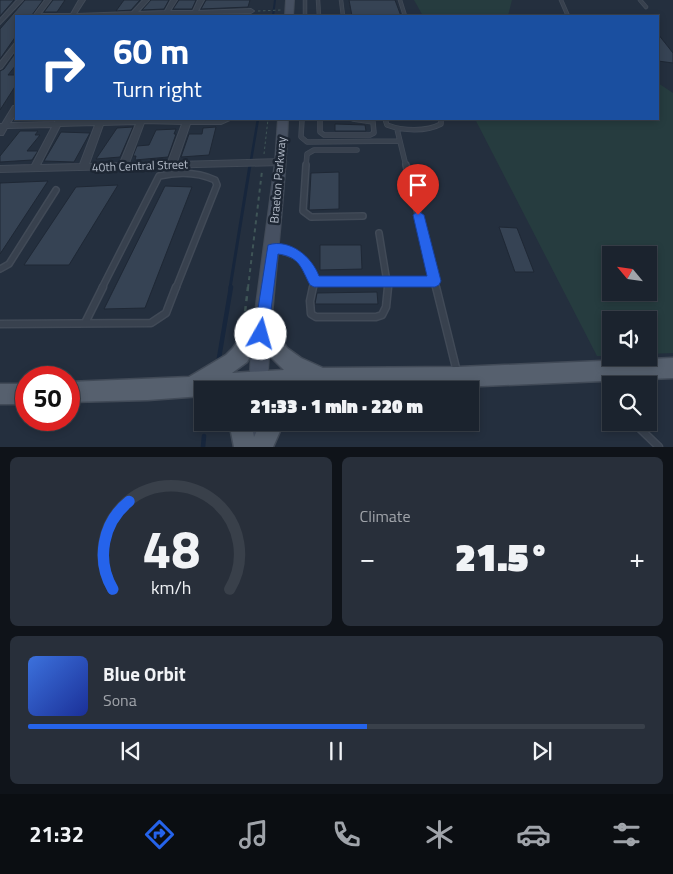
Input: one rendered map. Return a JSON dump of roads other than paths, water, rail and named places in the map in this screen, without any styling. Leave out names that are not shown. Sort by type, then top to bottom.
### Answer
[{"type":"main road","points":[[289,13],[290,0]]},
{"type":"main road","name":"Braeton Parkway","points":[[258,381],[263,318],[281,162],[282,120]]},
{"type":"main road","points":[[263,318],[273,346],[282,359],[321,378]]},
{"type":"main road","points":[[208,381],[240,355],[263,318]]},
{"type":"main road","points":[[622,376],[673,368]]},
{"type":"main road","points":[[317,381],[321,378]]},
{"type":"main road","points":[[294,381],[321,378],[602,378]]},
{"type":"main road","points":[[80,392],[194,389]]},
{"type":"main road","points":[[0,394],[15,394]]},
{"type":"main road","points":[[242,431],[245,446]]},
{"type":"main road","points":[[251,446],[253,431]]},
{"type":"main road","points":[[261,446],[268,431]]},
{"type":"street","points":[[1,20],[20,0]]},
{"type":"street","points":[[37,15],[48,0]]},
{"type":"street","points":[[72,15],[82,0]]},
{"type":"street","points":[[133,15],[146,0]]},
{"type":"street","points":[[166,15],[174,0]]},
{"type":"street","points":[[194,14],[201,0]]},
{"type":"street","points":[[72,15],[166,15],[251,11]]},
{"type":"street","points":[[1,20],[15,18]]},
{"type":"street","points":[[2,63],[15,45]]},
{"type":"street","points":[[2,63],[15,61]]},
{"type":"street","points":[[0,133],[15,109]]},
{"type":"street","points":[[83,168],[100,120]]},
{"type":"street","points":[[123,166],[142,120]]},
{"type":"street","points":[[171,165],[187,120]]},
{"type":"street","points":[[3,126],[59,121],[225,120]]},
{"type":"street","points":[[34,169],[59,121]]},
{"type":"street","name":"40th Central Street","points":[[0,169],[281,162]]},
{"type":"lane","points":[[305,0],[305,15]]},
{"type":"lane","points":[[318,0],[319,15]]},
{"type":"lane","points":[[341,0],[343,15]]},
{"type":"lane","points":[[400,0],[405,15]]},
{"type":"lane","points":[[561,0],[568,15]]},
{"type":"lane","points":[[640,0],[646,7]]},
{"type":"lane","points":[[302,120],[301,137],[307,142],[400,141]]},
{"type":"lane","points":[[320,120],[322,134],[370,135],[374,132],[373,122],[359,120]]},
{"type":"lane","points":[[385,120],[387,125],[397,129],[434,128],[441,124],[441,120]]},
{"type":"lane","points":[[397,129],[459,377]]},
{"type":"lane","points":[[357,150],[314,150],[307,154],[302,211],[311,217],[363,216]]},
{"type":"lane","points":[[0,324],[151,323],[166,313],[217,186],[216,180],[208,176],[167,174],[159,176],[85,323]]},
{"type":"lane","points":[[0,269],[9,264],[56,190]]},
{"type":"lane","points":[[272,249],[283,250],[301,258],[309,267],[314,282],[309,299],[311,314],[321,318],[376,317],[382,315],[388,304],[388,281],[379,233]]},
{"type":"lane","points":[[314,282],[435,281]]},
{"type":"lane","points":[[643,431],[659,446]]},
{"type":"waterway","points":[[273,15],[275,0]]},
{"type":"waterway","points":[[250,166],[258,120]]},
{"type":"waterway","points":[[230,288],[250,165]]},
{"type":"waterway","points":[[219,358],[231,287]]},
{"type":"waterway","points":[[203,447],[204,436]]}]
